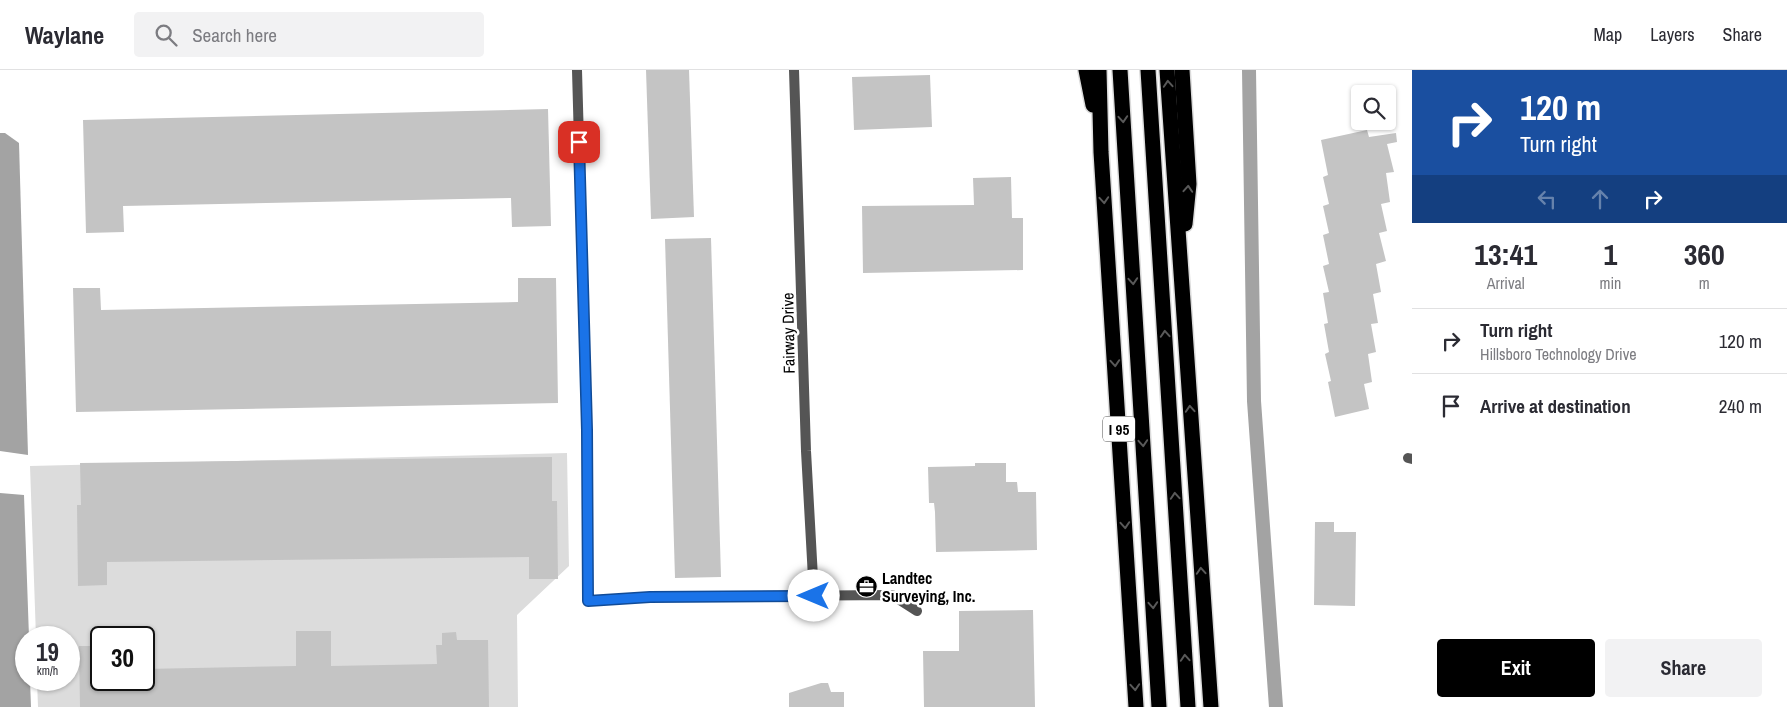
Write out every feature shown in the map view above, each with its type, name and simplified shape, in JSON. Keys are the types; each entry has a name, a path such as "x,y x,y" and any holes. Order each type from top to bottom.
{"highway":[{"path":"1086,70 1101,152"},
{"name":"I 95","path":"1099,70 1101,152 1136,707"},
{"path":"1120,70 1159,707"},
{"path":"1148,70 1188,707"},
{"path":"1167,70 1211,707"},
{"path":"1180,272 1189,184 1182,70"}],"street":[{"path":"577,70 587,430 588,601 650,597 892,595 917,611"},
{"name":"Fairway Drive","path":"794,70 806,451 814,596"}],"shaded area":[{"path":"0,133 5,133 19,143 28,455 0,451"},
{"path":"567,453 569,566 517,615 518,707 38,707 37,691 80,691 80,626 36,626 30,466"},
{"path":"0,493 24,495 29,626 15,626 15,691 30,691 31,707 0,707"}],"building":[{"path":"646,70 689,70 694,217 651,219"},
{"path":"930,75 932,127 854,130 852,77"},
{"path":"548,109 551,226 512,227 511,198 123,206 124,232 86,233 83,120"},
{"path":"1367,130 1369,137 1396,133 1397,142 1387,144 1394,172 1386,173 1390,202 1381,204 1387,231 1379,233 1386,261 1376,264 1381,292 1373,294 1378,323 1371,324 1376,352 1368,354 1372,382 1364,384 1369,409 1335,417 1328,382 1331,381 1325,354 1329,352 1324,324 1328,323 1323,293 1329,292 1323,266 1329,264 1323,235 1329,233 1323,206 1329,204 1323,177 1328,175 1321,140"},
{"path":"1011,177 1012,218 1023,218 1023,270 863,273 862,206 974,205 973,178"},
{"path":"711,238 721,577 675,578 665,239"},
{"path":"518,278 556,278 558,403 76,412 73,288 100,288 101,310 518,302"},
{"path":"552,457 552,501 557,501 558,579 529,579 529,557 107,562 107,585 78,586 77,505 81,505 80,463"},
{"path":"975,463 1006,463 1006,482 1017,482 1018,492 1036,492 1037,550 936,552 935,512 934,503 929,503 928,467 975,466"},
{"path":"1315,522 1334,522 1334,532 1356,532 1355,606 1314,605"},
{"path":"1033,610 1035,707 924,707 923,651 959,651 959,611"},
{"path":"296,631 331,631 331,666 437,664 436,645 442,645 442,633 456,632 457,640 488,640 489,707 80,707 80,646 90,646 90,691 155,691 155,669 296,666"},
{"path":"821,683 828,683 831,692 844,692 844,707 789,707 789,693"}],"waterway":[{"path":"1249,70 1254,401 1276,707"}],"place":[{"name":"Landtec Surveying, Inc.","path":"866,587"}],"route":[{"path":"579,142 587,430 588,601 650,597 814,596"}]}
